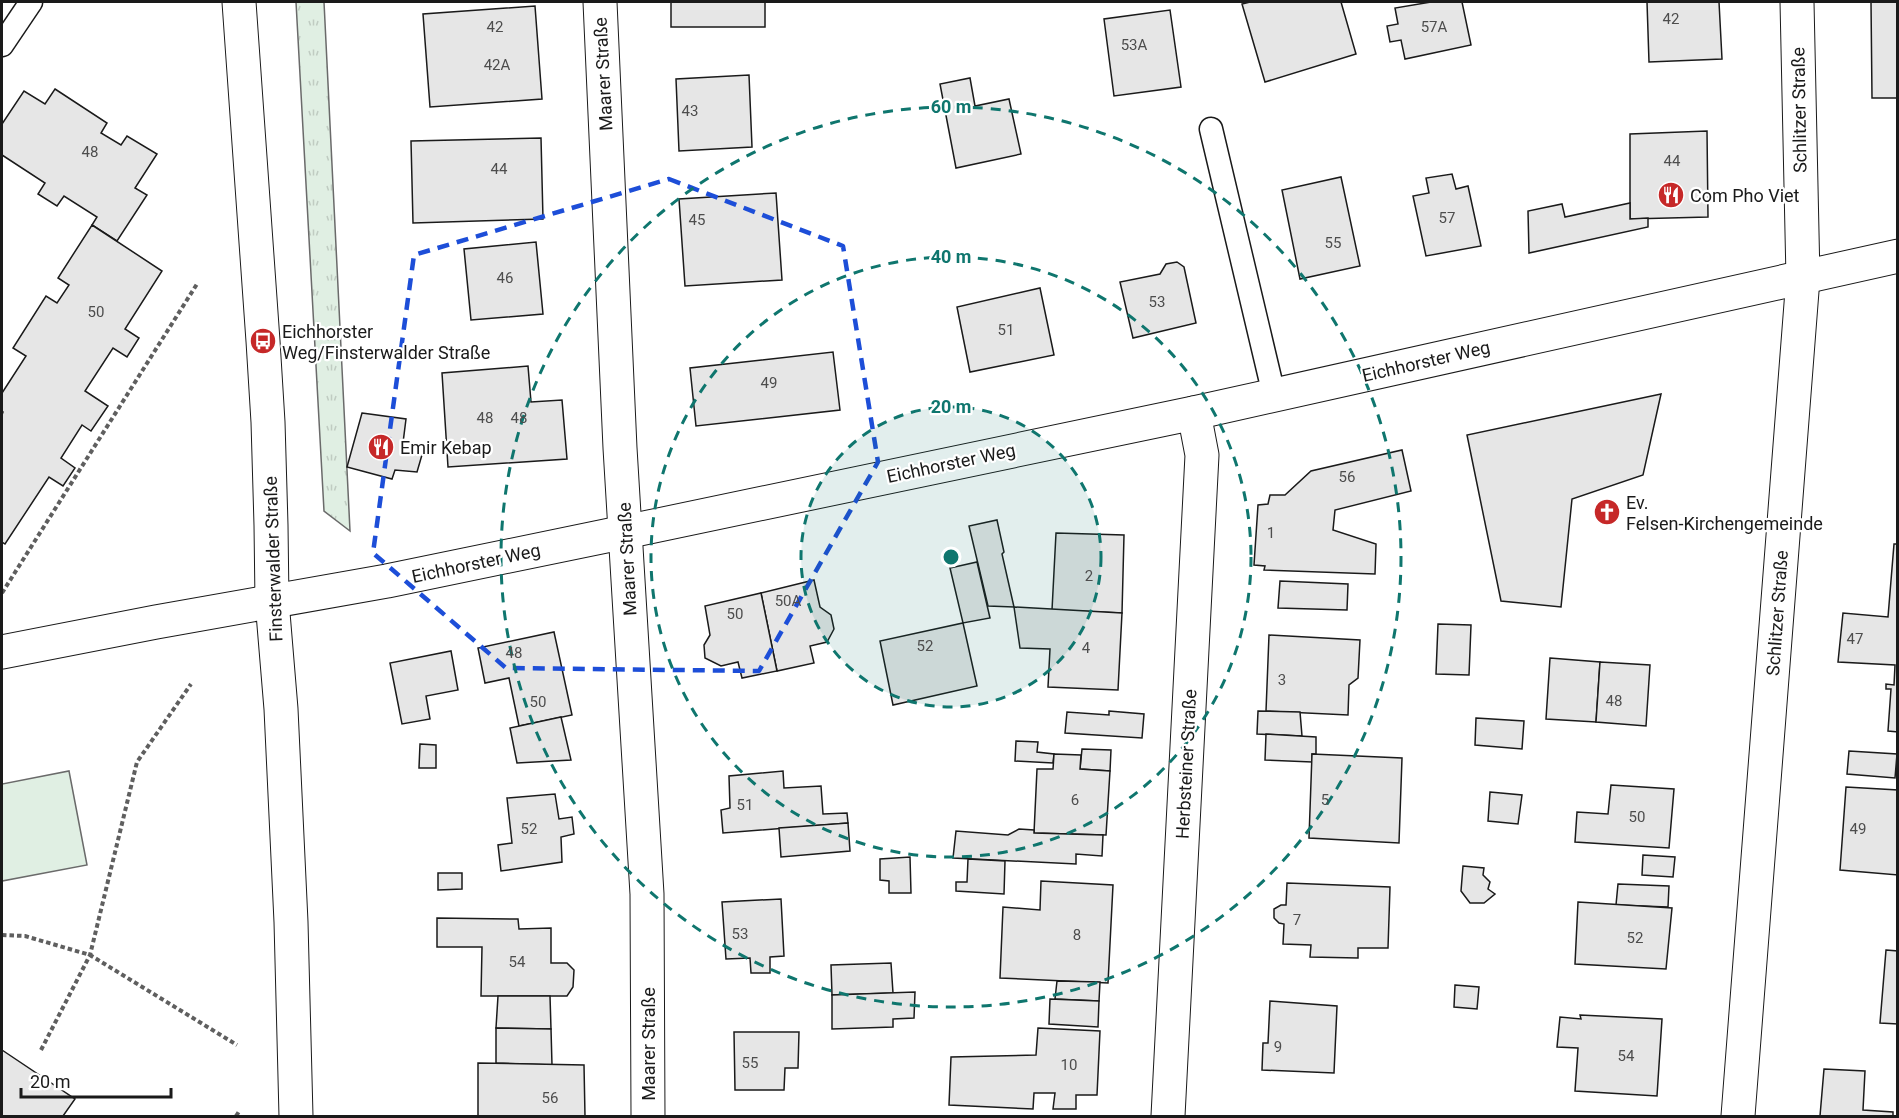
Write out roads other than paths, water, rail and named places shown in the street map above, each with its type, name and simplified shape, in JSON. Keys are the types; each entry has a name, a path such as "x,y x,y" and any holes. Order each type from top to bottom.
{"street":[{"name":"Finsterwalder Straße","path":"238,2 263,340 271,500 272,601 282,721 291,932 296,1116"},
{"name":"Maarer Straße","path":"600,2 620,448 647,894 648,1116"},
{"name":"Schlitzer Straße","path":"1738,1116 1803,278 1797,2"},
{"name":"Eichhorster Weg","path":"2,652 156,621 387,581 625,532 1274,395 1898,256"},
{"name":"Herbsteiner Straße","path":"1168,1116 1202,455 1194,412"}],"lane":[{"path":"2,45 31,2"},
{"path":"1211,129 1274,395"}],"place":[{"name":"Com Pho Viet","path":"1671,195"},
{"name":"Eichhorster Weg/Finsterwalder Straße","path":"263,341"},
{"name":"Emir Kebap","path":"381,447"},
{"name":"Ev. Felsen-Kirchengemeinde","path":"1607,512"}]}
